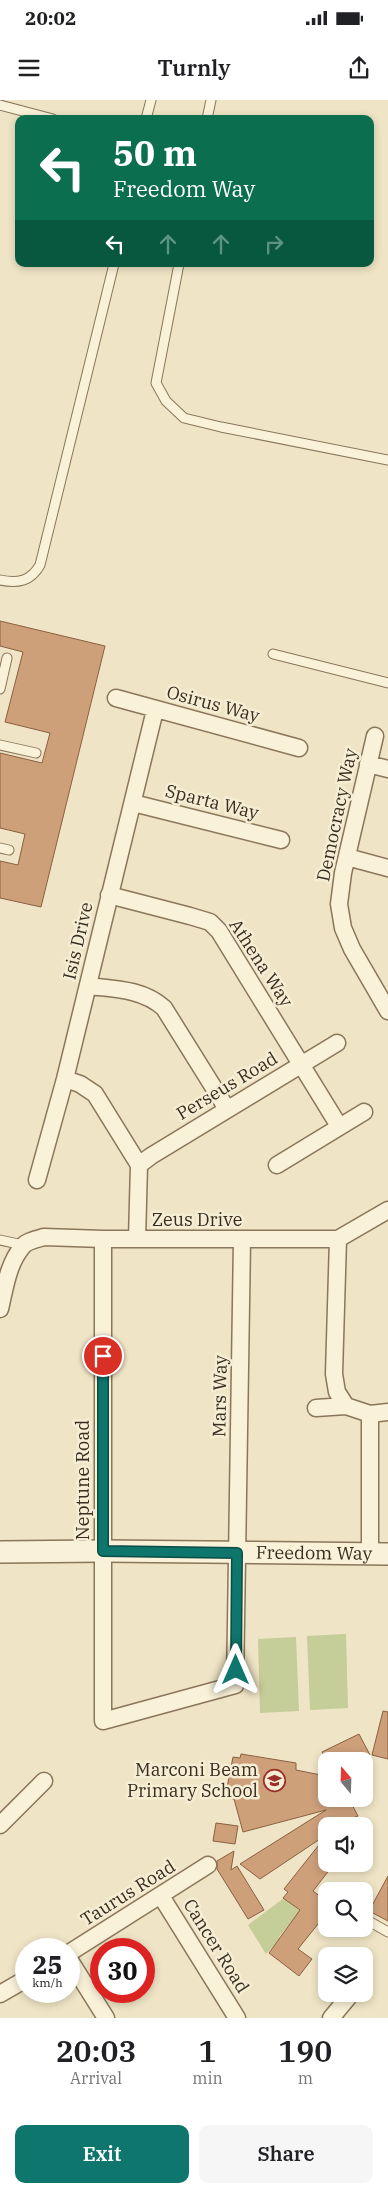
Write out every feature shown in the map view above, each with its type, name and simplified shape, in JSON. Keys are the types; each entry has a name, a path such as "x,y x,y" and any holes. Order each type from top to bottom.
{"street":[{"name":"Osirus Way","path":"116,698 299,748"},
{"name":"Isis Drive","path":"37,1180 65,1079 156,710"},
{"name":"Democracy Way","path":"376,736 347,857 339,904 343,928 363,970 387,1006"},
{"path":"368,764 388,769"},
{"name":"Sparta Way","path":"133,803 281,840"},
{"path":"347,857 388,868"},
{"name":"Athena Way","path":"109,895 210,922 219,931 339,1126"},
{"path":"88,986 140,994 154,1000 164,1008 228,1109"},
{"name":"Perseus Road","path":"139,1166 144,1160 337,1043"},
{"path":"65,1079 80,1084 95,1094 139,1166 137,1240"},
{"path":"278,1165 364,1112"},
{"name":"Zeus Drive","path":"23,1245 44,1237 137,1240 338,1239 388,1210"},
{"name":"Neptune Road","path":"103,1239 104,1722"},
{"path":"338,1239 334,1374 337,1392 346,1406"},
{"name":"Mars Way","path":"104,1722 236,1685 242,1240"},
{"path":"0,1309 12,1264 23,1245"},
{"path":"316,1408 346,1406 370,1414 388,1412"},
{"path":"370,1414 379,1554"},
{"name":"Freedom Way","path":"0,1552 103,1551 379,1554"},
{"path":"0,1825 44,1781"},
{"name":"Taurus Road","path":"80,1946 208,1865"},
{"name":"Cancer Road","path":"161,1896 237,2018"},
{"path":"80,1977 106,2018"},
{"path":"0,1994 15,1985"},
{"path":"330,2018 344,2002"}],"lane":[{"path":"147,115 151,100"},
{"path":"208,115 211,100"},
{"path":"0,105 38,115"},
{"path":"0,580 10,582 23,581 35,574 40,565 113,267"},
{"path":"178,267 156,383 166,401 184,418 388,460"},
{"path":"273,654 388,683"},
{"path":"0,689 8,658"},
{"path":"0,745 36,753"},
{"path":"0,1240 23,1245"},
{"path":"373,1924 388,1932"}],"green space":[{"path":"346,1634 348,1708 310,1710 307,1636"},
{"path":"296,1637 299,1711 260,1713 258,1639"},
{"path":"284,1898 300,1911 279,1937 280,1939 266,1954 248,1925"}],"building":[{"path":"0,621 105,646 41,907 0,898 0,861 18,865 25,834 0,828 0,753 42,763 50,733 5,722 23,652 0,646"},
{"path":"383,1711 388,1712 388,1759 373,1755"},
{"path":"359,1734 368,1752 322,1752"},
{"path":"241,1754 296,1763 296,1770 318,1774 318,1808 354,1808 358,1816 318,1817 318,1840 260,1879 240,1864 326,1810 243,1832 234,1799 225,1798 233,1757 240,1758"},
{"path":"216,1823 238,1826 235,1844 213,1841"},
{"path":"318,1846 318,1872 328,1872 318,1882 313,1891 318,1895 318,1924 298,1949 312,1959 299,1976 269,1953 300,1910 283,1898 288,1892 284,1889"},
{"path":"234,1851 231,1870 237,1866 264,1910 248,1919 217,1869 217,1861"},
{"path":"388,1876 388,1921 373,1913 373,1904"}],"place":[{"name":"Marconi Beam Primary School","path":"274,1780"}],"route":[{"path":"103,1356 103,1551 237,1553 236,1670"}]}
